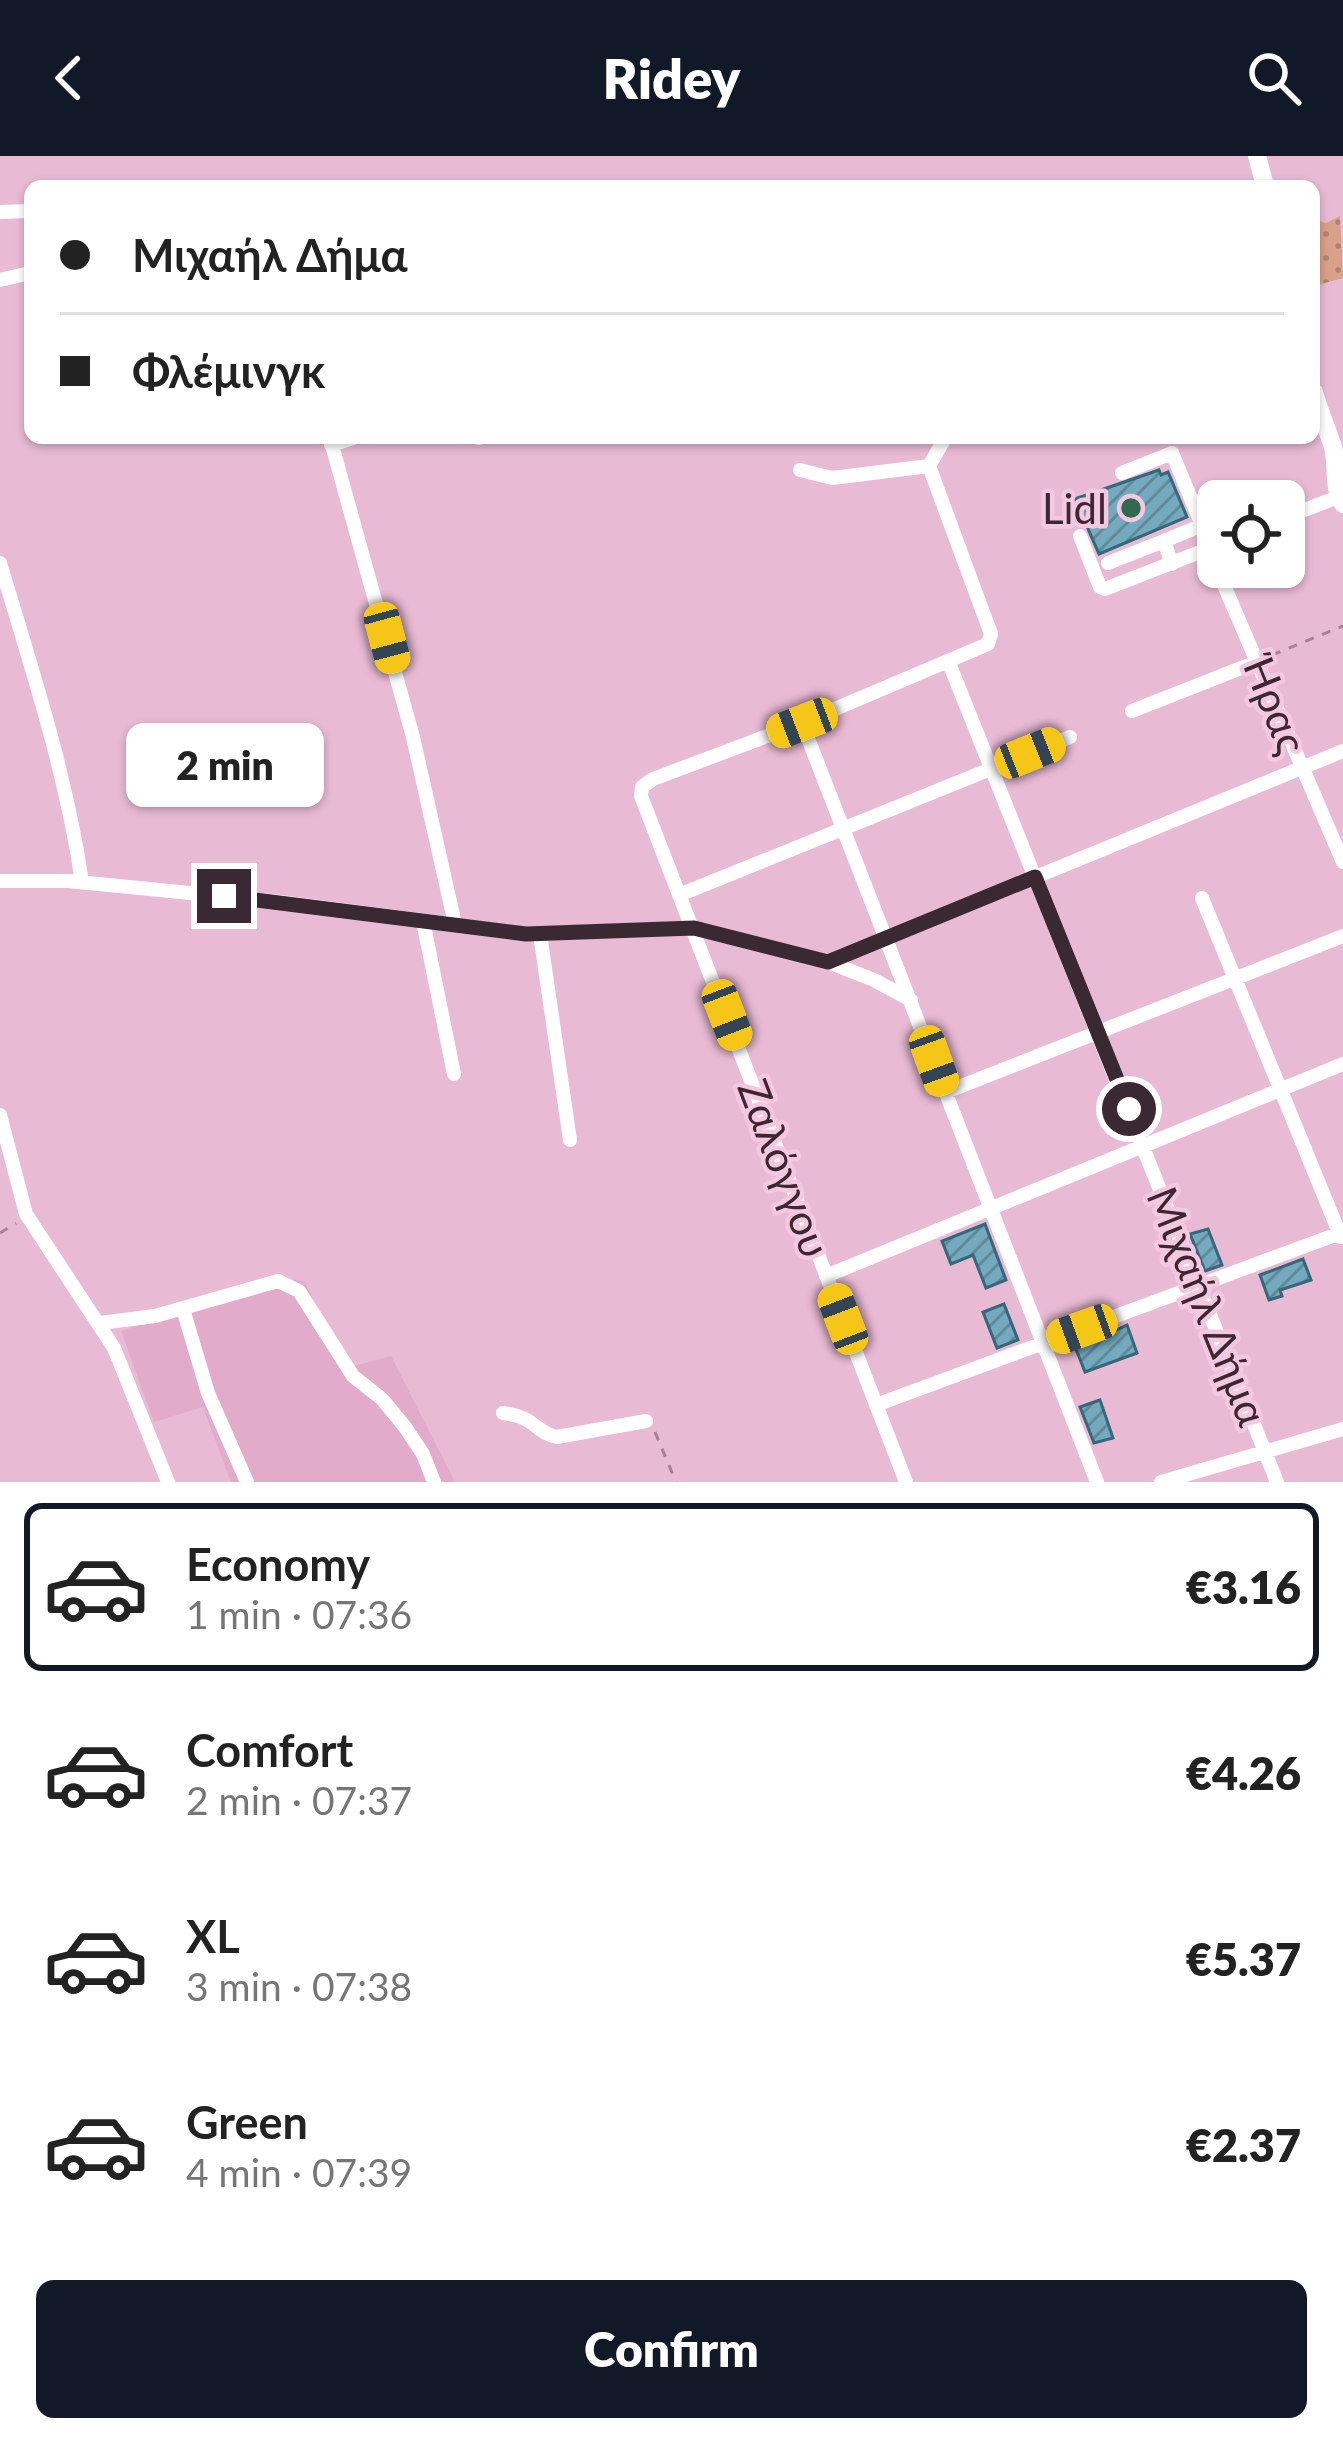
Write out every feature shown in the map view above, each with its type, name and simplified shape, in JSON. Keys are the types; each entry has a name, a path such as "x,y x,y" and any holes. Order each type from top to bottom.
{"main road":[{"path":"1320,407 1343,443"},
{"path":"1320,412 1334,451 1340,499"},
{"path":"1340,499 1343,461"}],"street":[{"path":"332,444 412,736 455,924"},
{"path":"928,466 941,444"},
{"path":"1108,563 1202,525 1172,453 1122,473"},
{"path":"800,470 832,478 928,466"},
{"path":"928,466 991,634 988,644 802,723 1097,1482"},
{"path":"1305,511 1340,499"},
{"path":"1080,536 1100,587 1105,589 1197,553"},
{"path":"1164,541 1172,564"},
{"path":"0,563 61,766 82,883"},
{"name":"Ήρας","path":"1230,588 1343,862"},
{"path":"1132,711 1259,661"},
{"name":"Μιχαήλ Δήμα","path":"950,663 1277,1482"},
{"name":"Ζαλόγγου","path":"802,723 642,787 641,796 906,1482"},
{"path":"680,895 1070,737"},
{"path":"828,962 1343,751"},
{"path":"0,881 82,883 540,934 694,928 828,962 911,1000"},
{"path":"876,1405 1342,1235 1202,898"},
{"path":"423,921 454,1074"},
{"path":"540,934 570,1140"},
{"path":"946,1092 1343,937"},
{"path":"826,1276 1343,1064"},
{"path":"0,1115 26,1214 115,1348 168,1482"},
{"path":"100,1323 183,1309 278,1282 299,1291 353,1376 405,1426 434,1482"},
{"path":"183,1309 208,1393 248,1482"},
{"path":"503,1413 531,1419 557,1437 646,1421"},
{"path":"1161,1482 1343,1429"}],"path":[{"path":"1259,661 1343,626"},
{"path":"0,1233 26,1214"},
{"path":"646,1421 664,1447 676,1482"}],"shaded area":[{"path":"1340,216 1343,278 1320,284 1320,222"},
{"path":"284,1279 305,1281 344,1369 391,1356 455,1482 231,1482 203,1407 154,1422 121,1331"}],"building":[{"name":"Lidl","path":"1159,470 1161,475 1168,472 1187,517 1099,554 1075,499"},
{"path":"985,1224 1006,1280 986,1288 973,1255 951,1264 942,1241"},
{"path":"1208,1229 1222,1265 1205,1271 1190,1234"},
{"path":"1303,1259 1311,1280 1280,1290 1282,1296 1269,1300 1260,1275"},
{"path":"1004,1304 1018,1340 997,1348 983,1312"},
{"path":"1127,1325 1137,1353 1085,1372 1074,1344"},
{"path":"1100,1400 1113,1438 1094,1443 1080,1407"}],"place":[{"name":"Lidl","path":"1131,508"}],"route":[{"path":"224,896 526,934 694,928 828,962 1035,877 1129,1109"}]}
